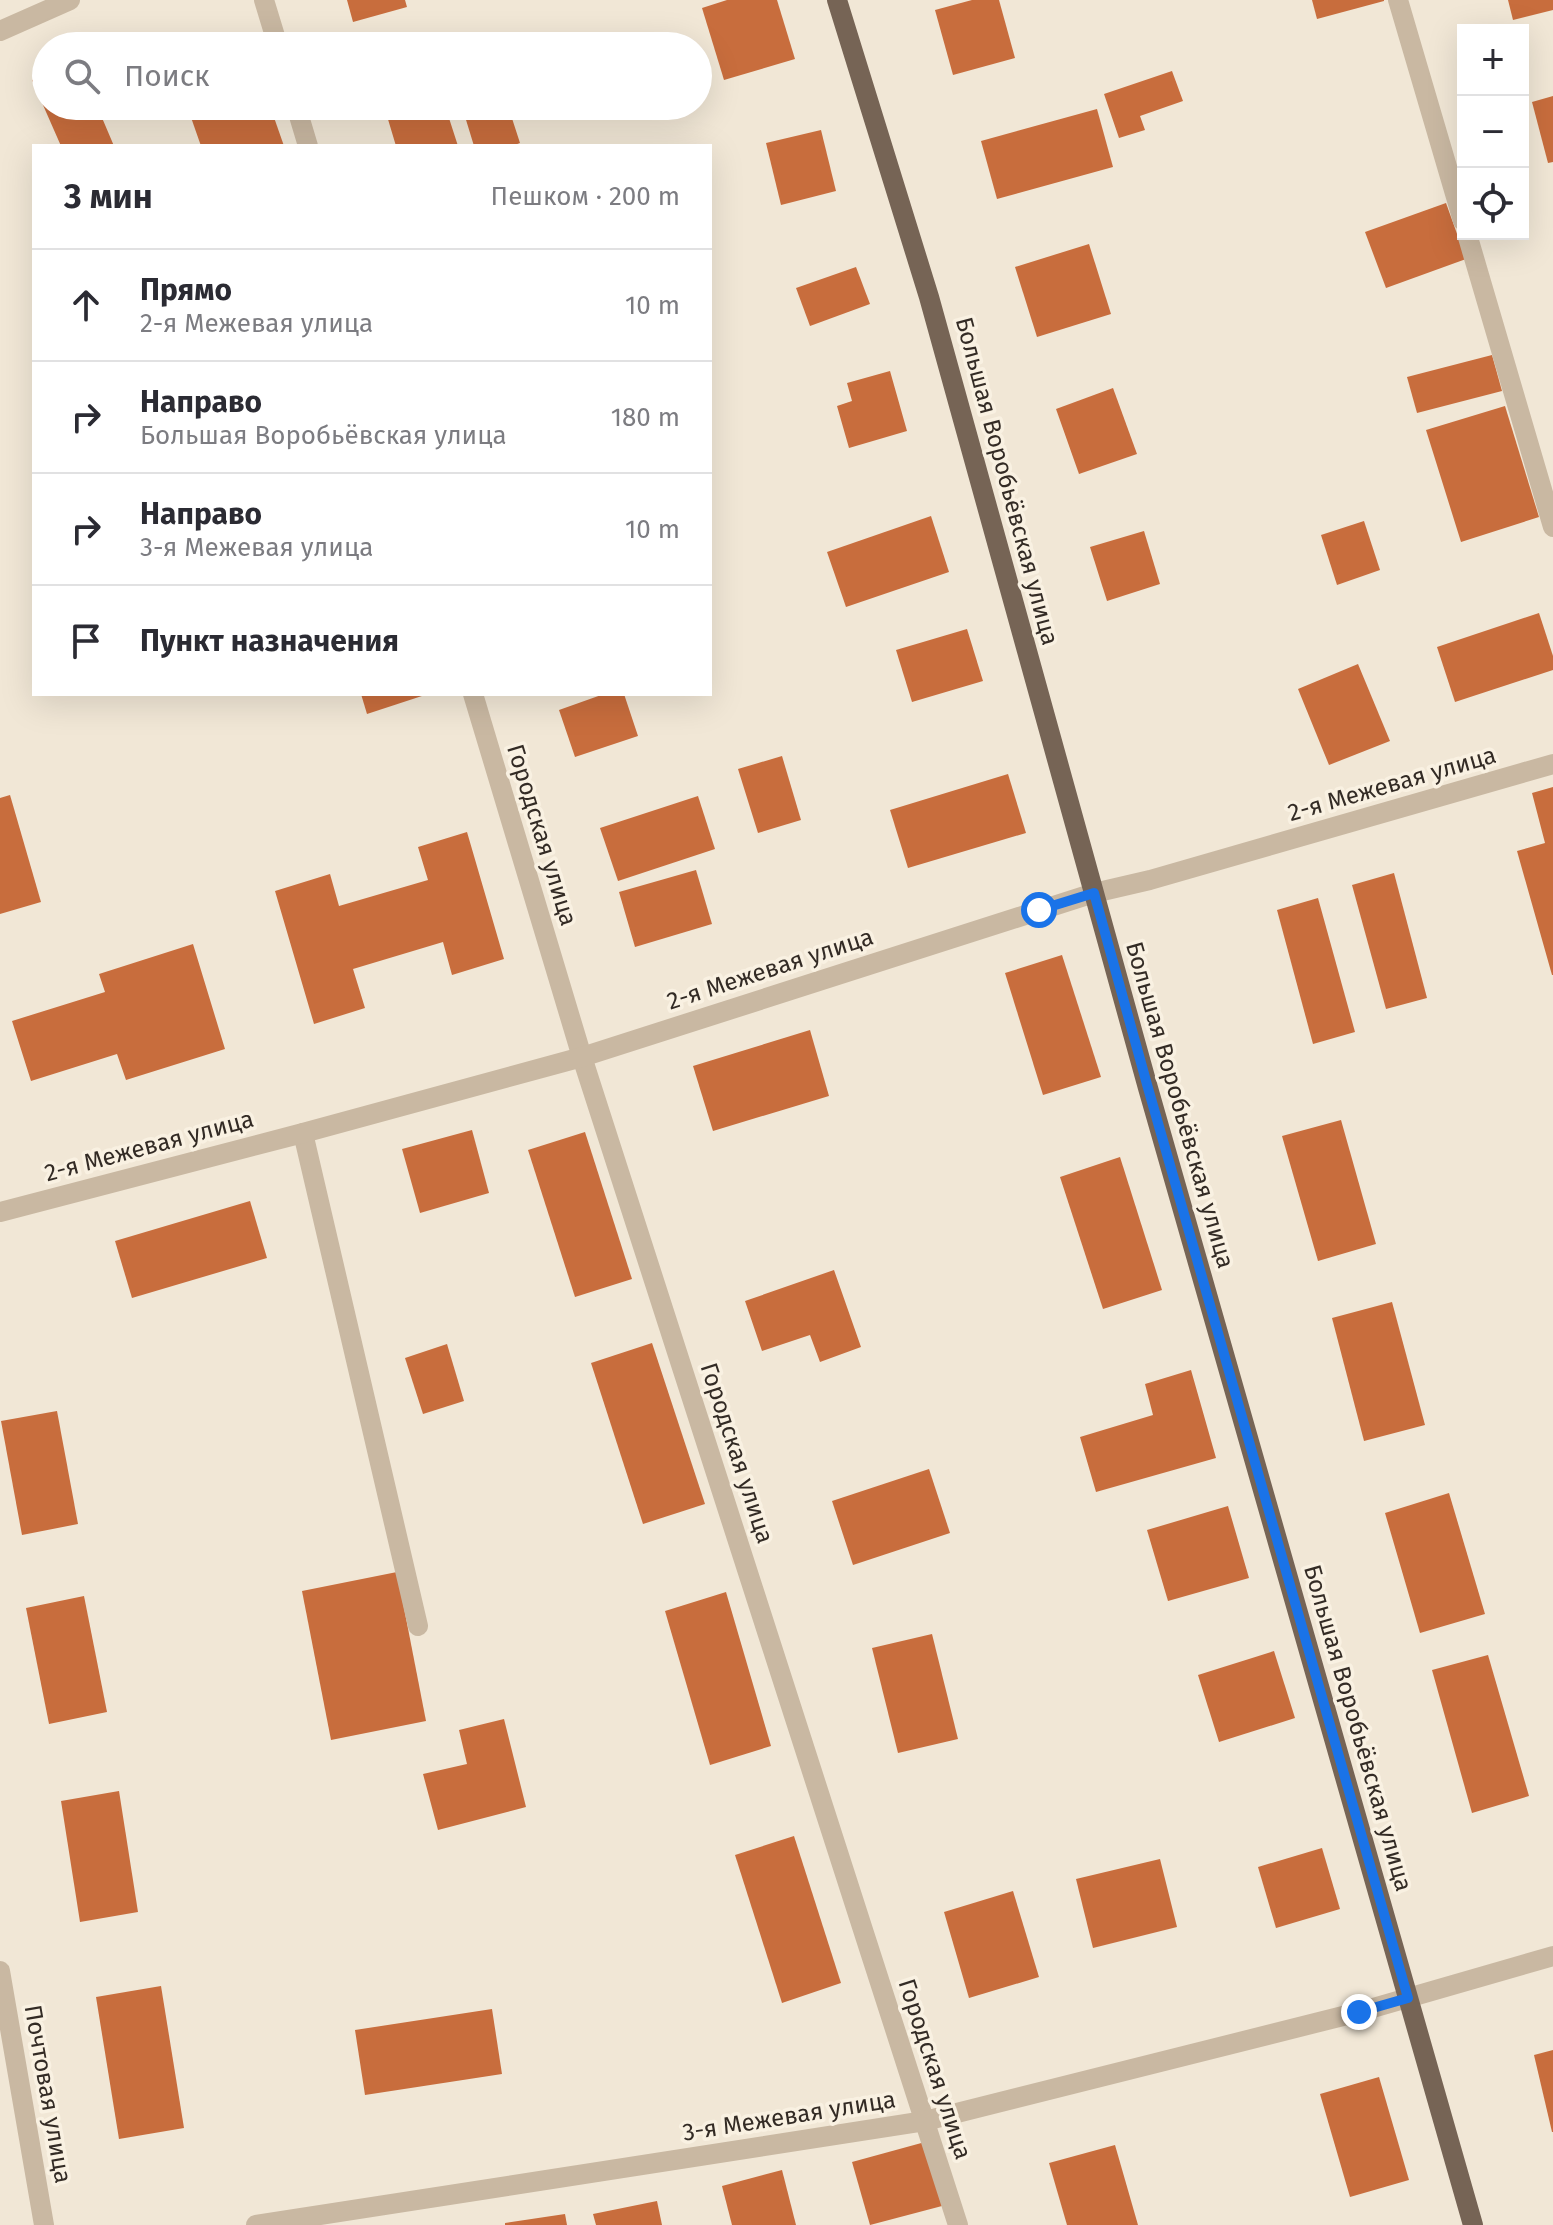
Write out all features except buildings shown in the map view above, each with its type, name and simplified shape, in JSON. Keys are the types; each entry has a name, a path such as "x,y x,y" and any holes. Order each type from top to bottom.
{"main road":[{"name":"Большая Воробьёвская улица","path":"837,0 929,297 1148,1088 1473,2225"}],"street":[{"path":"0,31 70,0"},
{"path":"264,0 274,32"},
{"path":"1398,0 1457,201"},
{"path":"300,120 307,144"},
{"path":"1469,240 1553,527"},
{"name":"Городская улица","path":"474,696 582,1057 958,2225"},
{"name":"2-я Межевая улица","path":"0,1212 582,1057 1094,893 1150,880 1553,764"},
{"path":"303,1133 418,1626"},
{"name":"3-я Межевая улица","path":"256,2225 925,2121 1408,1998 1553,1956"},
{"name":"Почтовая улица","path":"0,1971 44,2225"}],"route":[{"path":"1039,910 1094,893 1408,1998 1359,2012"}]}
